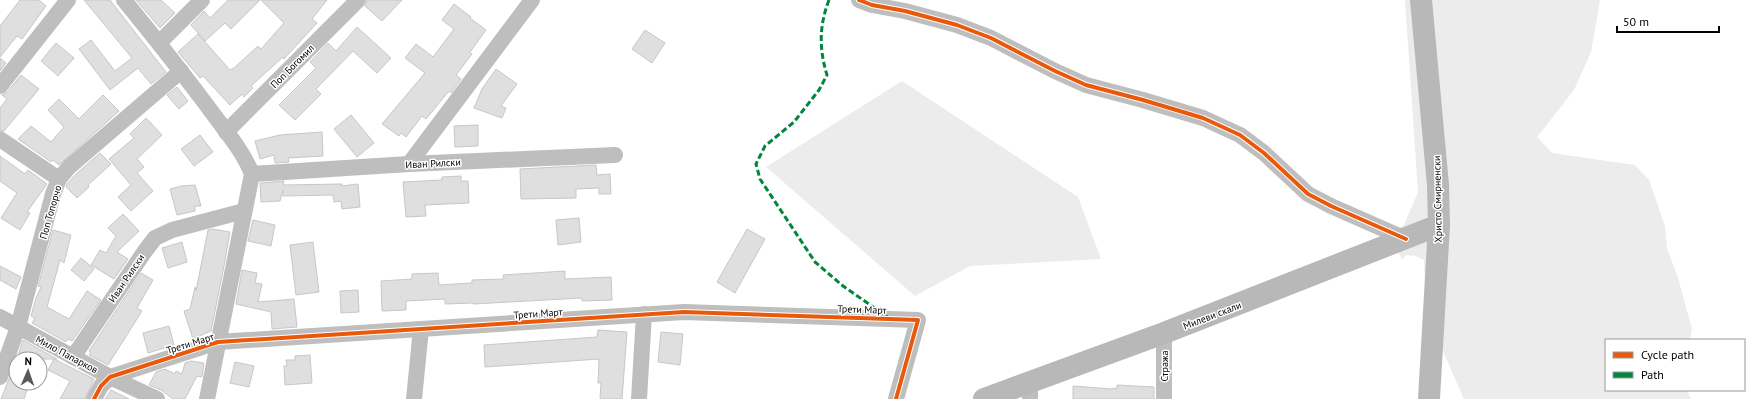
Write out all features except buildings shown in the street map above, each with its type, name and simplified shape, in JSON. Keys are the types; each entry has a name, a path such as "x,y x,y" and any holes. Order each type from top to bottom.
{"street":[{"path":"0,86 68,0"},
{"path":"124,0 181,71 226,132 248,163 252,174 207,399"},
{"path":"159,43 202,0"},
{"name":"Поп Богомил","path":"226,132 358,0"},
{"path":"409,164 532,0"},
{"path":"859,0 872,5 905,10 957,25 991,38 1086,85 1203,118 1240,135 1264,153 1308,194 1331,206 1406,239"},
{"name":"Христо Смирненски","path":"1421,0 1436,147 1439,225 1429,399"},
{"name":"Поп Топорчо","path":"0,378 18,327 53,194 59,179 69,167 181,71"},
{"path":"0,140 59,179"},
{"name":"Иван Рилски","path":"252,174 409,164 615,155"},
{"name":"Иван Рилски","path":"72,357 155,238 172,230 244,211"},
{"name":"Милеви скали","path":"984,399 1030,390 1164,333 1439,225"},
{"name":"Трети Март","path":"110,377 218,342 684,312 918,320 896,399"},
{"path":"639,399 644,314"},
{"name":"Мило Папарков","path":"0,317 110,377 157,399"},
{"path":"414,399 421,329"},
{"name":"Стража","path":"1164,333 1164,399"},
{"path":"94,399 101,386 110,377"}],"shaded area":[{"path":"1405,0 1600,0 1591,52 1574,90 1537,137 1552,153 1635,165 1649,180 1665,226 1667,248 1678,278 1692,329 1690,339 1605,339 1605,391 1687,391 1691,399 1464,399 1435,333 1426,304 1424,260 1416,256 1406,255 1402,260 1391,234 1404,225 1418,192"},
{"path":"902,81 1078,197 1101,259 970,266 915,296 766,167"}],"marked path":[{"path":"829,0 823,19 821,38 821,47 827,75 819,90 794,122 765,146 756,164 760,179 815,262 843,286 889,318"}],"cycle path":[{"path":"859,0 872,5 905,11 957,25 991,38 1086,85 1203,118 1240,135 1264,153 1308,194 1331,206 1406,239"},
{"path":"94,399 101,386 110,377 218,342 684,312 918,320 896,399"}]}
